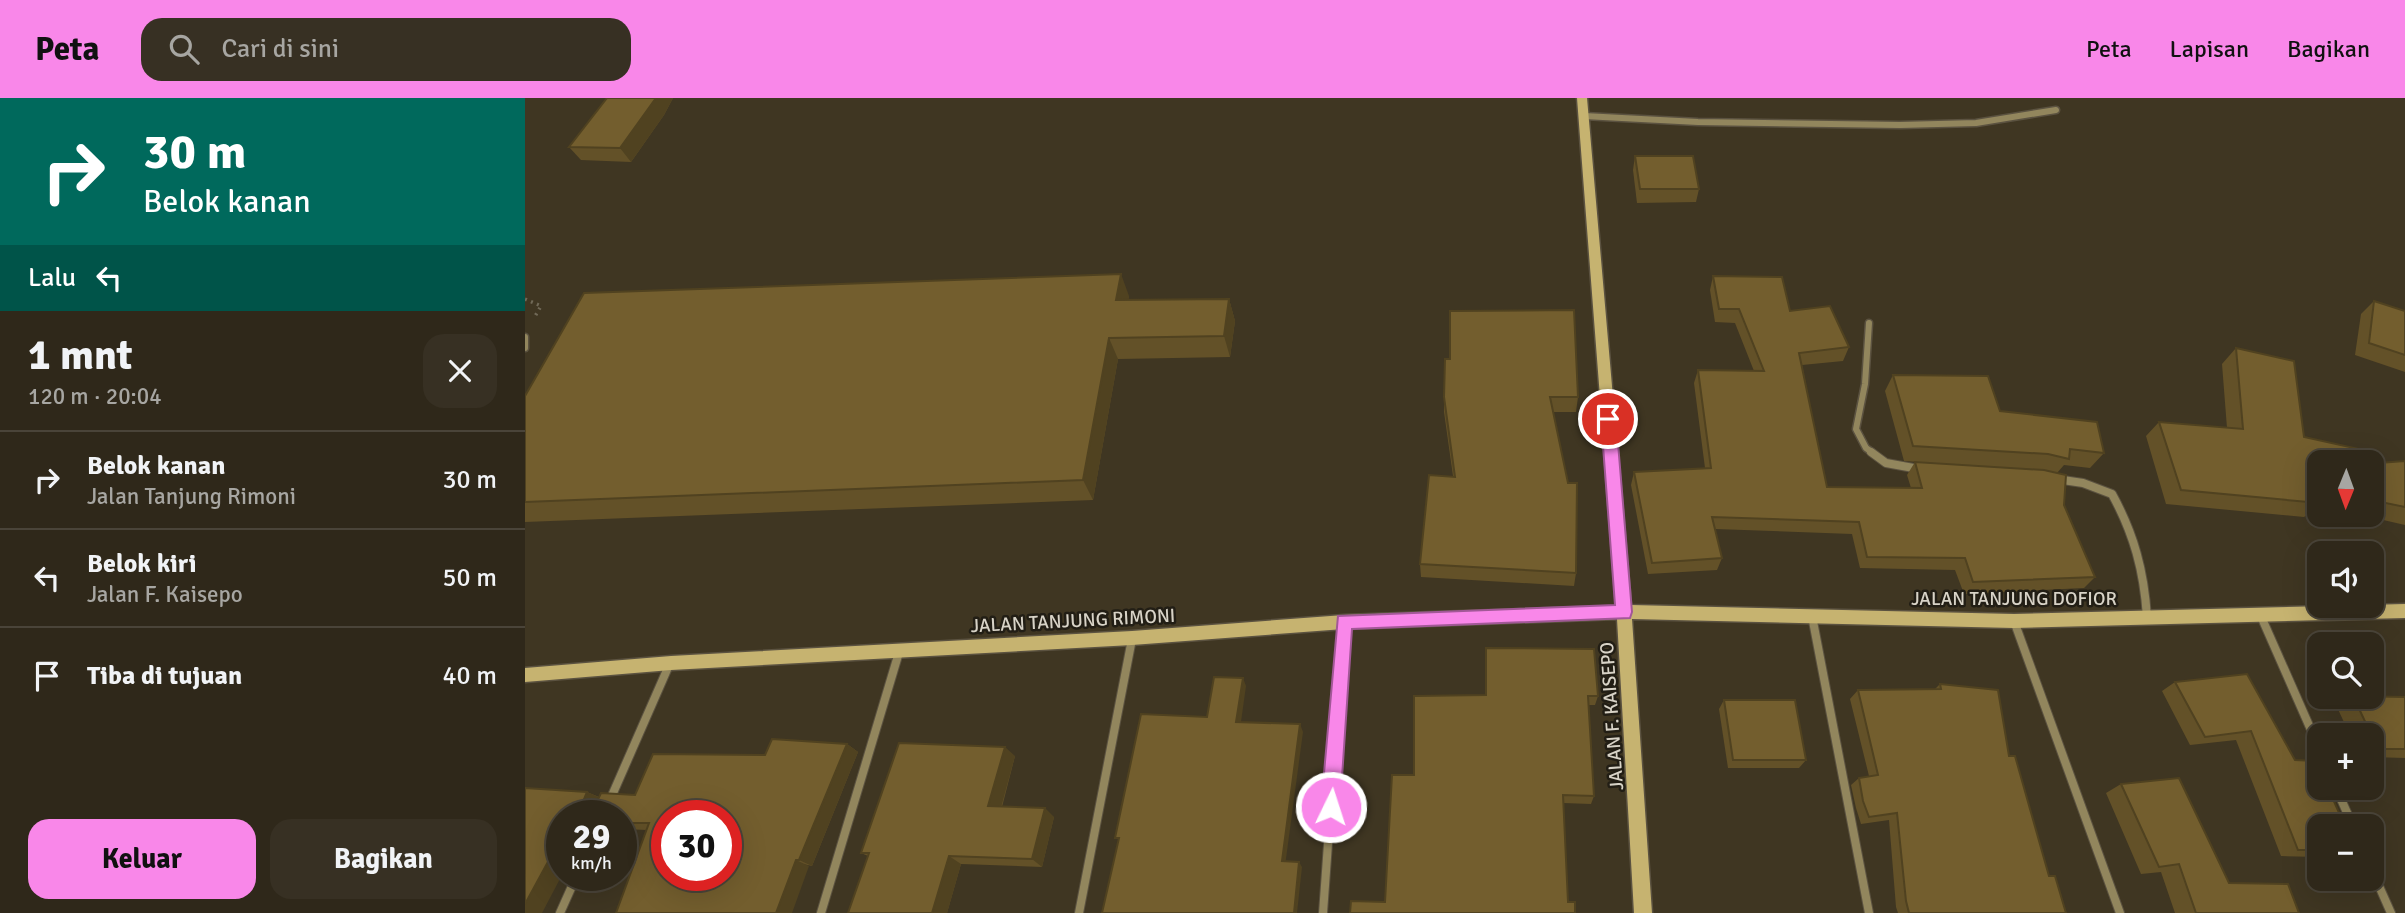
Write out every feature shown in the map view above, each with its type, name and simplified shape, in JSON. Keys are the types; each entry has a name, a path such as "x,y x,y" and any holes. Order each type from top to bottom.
{"street":[{"name":"JALAN F. KAISEPO","path":"1582,98 1624,612 1643,913"},
{"path":"1584,116 1697,122 1900,125 1976,123 2056,110"},
{"path":"1869,323 1865,384 1856,429 1866,448 1886,463 1904,468 1931,470"},
{"path":"525,337 525,348"},
{"path":"2050,478 2083,483 2112,494 2133,534 2144,569 2147,617"},
{"name":"JALAN TANJUNG DOFIOR","path":"1624,612 2014,621 2405,611"},
{"name":"JALAN TANJUNG RIMONI","path":"525,675 900,648 1132,638 1344,622 1624,612"},
{"path":"2260,614 2308,723"},
{"path":"1811,616 1869,913"},
{"path":"2014,621 2120,913"},
{"path":"1323,913 1344,622"},
{"path":"1079,913 1132,638"},
{"path":"821,913 900,648"},
{"path":"610,800 671,663"},
{"path":"560,913 570,891"},
{"path":"2381,891 2391,913"}],"path":[{"path":"525,299 541,306 533,320"}],"building":[{"path":"607,98 656,98 620,148 569,147"},
{"path":"1635,156 1693,156 1699,189 1640,189"},
{"path":"1121,274 1116,300 1229,299 1224,336 1109,338 1083,480 525,502 525,396 584,293"},
{"path":"1713,276 1782,277 1790,311 1830,306 1849,347 1799,353 1827,487 1922,488 1915,462 2044,470 2066,475 2064,505 2095,577 1973,582 1965,558 1867,557 1859,522 1712,517 1722,558 1652,563 1634,472 1711,468 1698,370 1764,371 1739,309 1719,309"},
{"path":"2374,301 2405,311 2405,355 2369,343"},
{"path":"1574,310 1578,397 1550,397 1568,483 1577,483 1576,573 1420,564 1429,475 1455,477 1444,397 1445,359 1450,359 1450,311"},
{"path":"2236,348 2294,361 2304,437 2363,450 2307,450 2307,502 2181,490 2159,422 2243,429"},
{"path":"1893,375 1988,376 2000,411 2097,422 2104,453 2070,449 2069,459 2048,454 1913,446"},
{"path":"2405,461 2405,507 2384,503 2384,463"},
{"path":"1486,648 1594,649 1598,696 1588,696 1594,796 1563,795 1568,902 1575,902 1575,913 1350,913 1351,901 1385,902 1392,775 1414,775 1414,696 1486,695"},
{"path":"2247,674 2295,760 2307,761 2307,800 2333,800 2340,814 2307,814 2307,850 2298,850 2251,731 2205,737 2175,682"},
{"path":"1214,677 1243,678 1236,722 1300,724 1282,861 1299,862 1294,913 1102,913 1119,838 1115,838 1141,714 1207,717"},
{"path":"1940,684 1998,690 2009,756 2015,756 2049,876 2055,876 2066,913 1909,913 1897,813 1869,817 1863,801 1859,778 1878,775 1858,690 1941,689"},
{"path":"2384,697 2405,697 2405,749 2384,749 2384,723 2366,723 2359,709 2384,709"},
{"path":"1724,700 1795,700 1806,760 1733,760"},
{"path":"772,739 847,744 776,913 616,913 624,891 637,891 637,856 649,823 637,823 637,800 598,800 601,793 635,795 653,754 765,755"},
{"path":"899,743 1005,747 988,806 1045,808 1032,859 949,856 932,913 848,913 869,853 861,853"},
{"path":"2179,778 2229,883 2288,884 2299,913 2196,913 2179,864 2159,867 2121,784"},
{"path":"525,788 587,792 584,800 546,800 546,865 525,904"}],"route":[{"path":"1331,807 1344,622 1624,612 1608,419"}]}
